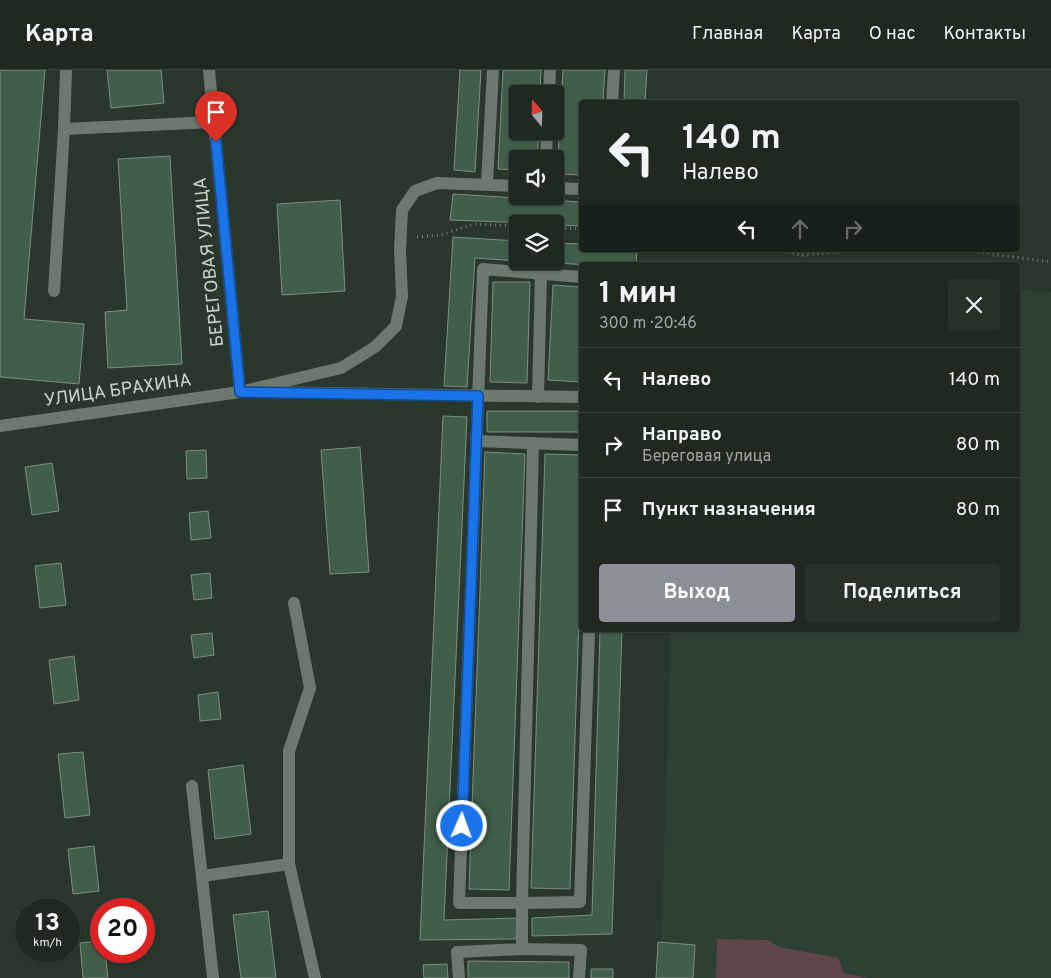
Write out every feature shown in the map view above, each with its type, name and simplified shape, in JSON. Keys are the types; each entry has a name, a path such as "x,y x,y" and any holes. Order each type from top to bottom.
{"street":[{"name":"БЕРЕГОВАЯ УЛИЦА","path":"209,70 240,392"},
{"path":"487,184 493,70"},
{"path":"549,85 550,70"},
{"path":"612,100 614,70"},
{"path":"54,291 66,72"},
{"path":"64,129 214,122"},
{"path":"240,392 342,368 374,347 396,326 402,296 402,210 415,191 437,183 509,185"},
{"path":"564,188 579,189"},
{"path":"579,277 483,269 459,902 580,902 589,632"},
{"path":"538,397 542,274"},
{"path":"240,392 579,397"},
{"name":"УЛИЦА БРАХИНА","path":"0,426 240,392"},
{"path":"476,441 579,445"},
{"path":"522,948 533,443"},
{"path":"294,603 310,688 289,751 290,864 315,978"},
{"path":"192,786 213,978"},
{"path":"202,876 290,864"},
{"path":"459,978 456,952 522,948 581,950 579,978"}],"path":[{"path":"401,238 441,235 474,224 509,226"},
{"path":"564,228 579,229"},
{"path":"787,252 801,255 835,252"},
{"path":"977,252 1051,262"}],"shaded area":[{"path":"1020,290 1051,292 1051,978 660,978 671,632 1020,632"},
{"path":"717,939 767,940 779,947 838,958 844,973 867,978 716,978"}],"building":[{"path":"0,70 45,70 24,319 84,324 79,384 0,377"},
{"path":"107,70 161,70 164,103 111,108"},
{"path":"460,70 481,70 475,172 454,170"},
{"path":"503,70 541,70 540,85 509,85 509,140 538,140 538,150 509,150 509,170 498,169"},
{"path":"563,70 605,70 603,100 579,100 579,175 564,174 564,150 558,150 559,140 564,140"},
{"path":"625,70 647,70 645,100 624,100"},
{"path":"170,156 182,364 108,368 105,312 127,310 118,159"},
{"path":"453,194 509,198 509,205 564,205 564,201 579,202 579,226 564,225 564,215 509,215 509,222 450,220"},
{"path":"340,200 345,291 282,295 277,204"},
{"path":"453,237 509,240 509,260 475,258 467,387 444,386"},
{"path":"564,243 579,244 579,252 637,252 636,262 579,262 579,264 564,263"},
{"path":"493,282 530,282 527,383 490,382"},
{"path":"553,285 579,287 579,382 548,380"},
{"path":"487,411 579,411 579,432 487,432"},
{"path":"443,416 467,417 444,920 517,918 516,939 420,940"},
{"path":"360,447 369,572 330,574 321,450"},
{"path":"206,450 207,478 187,479 186,451"},
{"path":"485,452 525,454 509,890 469,889"},
{"path":"545,454 579,455 579,618 570,889 531,888"},
{"path":"52,463 59,511 32,515 25,467"},
{"path":"208,511 211,538 191,540 189,513"},
{"path":"61,563 66,605 40,608 35,566"},
{"path":"210,573 212,598 194,600 191,575"},
{"path":"600,632 622,632 612,934 532,936 532,918 592,915"},
{"path":"212,633 214,655 194,658 191,635"},
{"path":"74,656 79,700 54,704 49,660"},
{"path":"218,692 221,719 200,721 198,695"},
{"path":"83,752 90,815 65,818 58,754"},
{"path":"243,765 251,834 215,839 208,770"},
{"path":"94,846 99,891 73,894 68,849"},
{"path":"268,911 276,978 241,978 233,915"},
{"path":"90,942 90,963 106,963 108,978 83,978 80,943"},
{"path":"658,942 695,945 693,978 656,978"},
{"path":"468,961 569,962 569,978 468,978"},
{"path":"447,964 448,978 424,978 423,965"},
{"path":"591,969 613,969 613,978 591,978"}],"route":[{"path":"216,142 240,392 478,396 462,826"}]}
